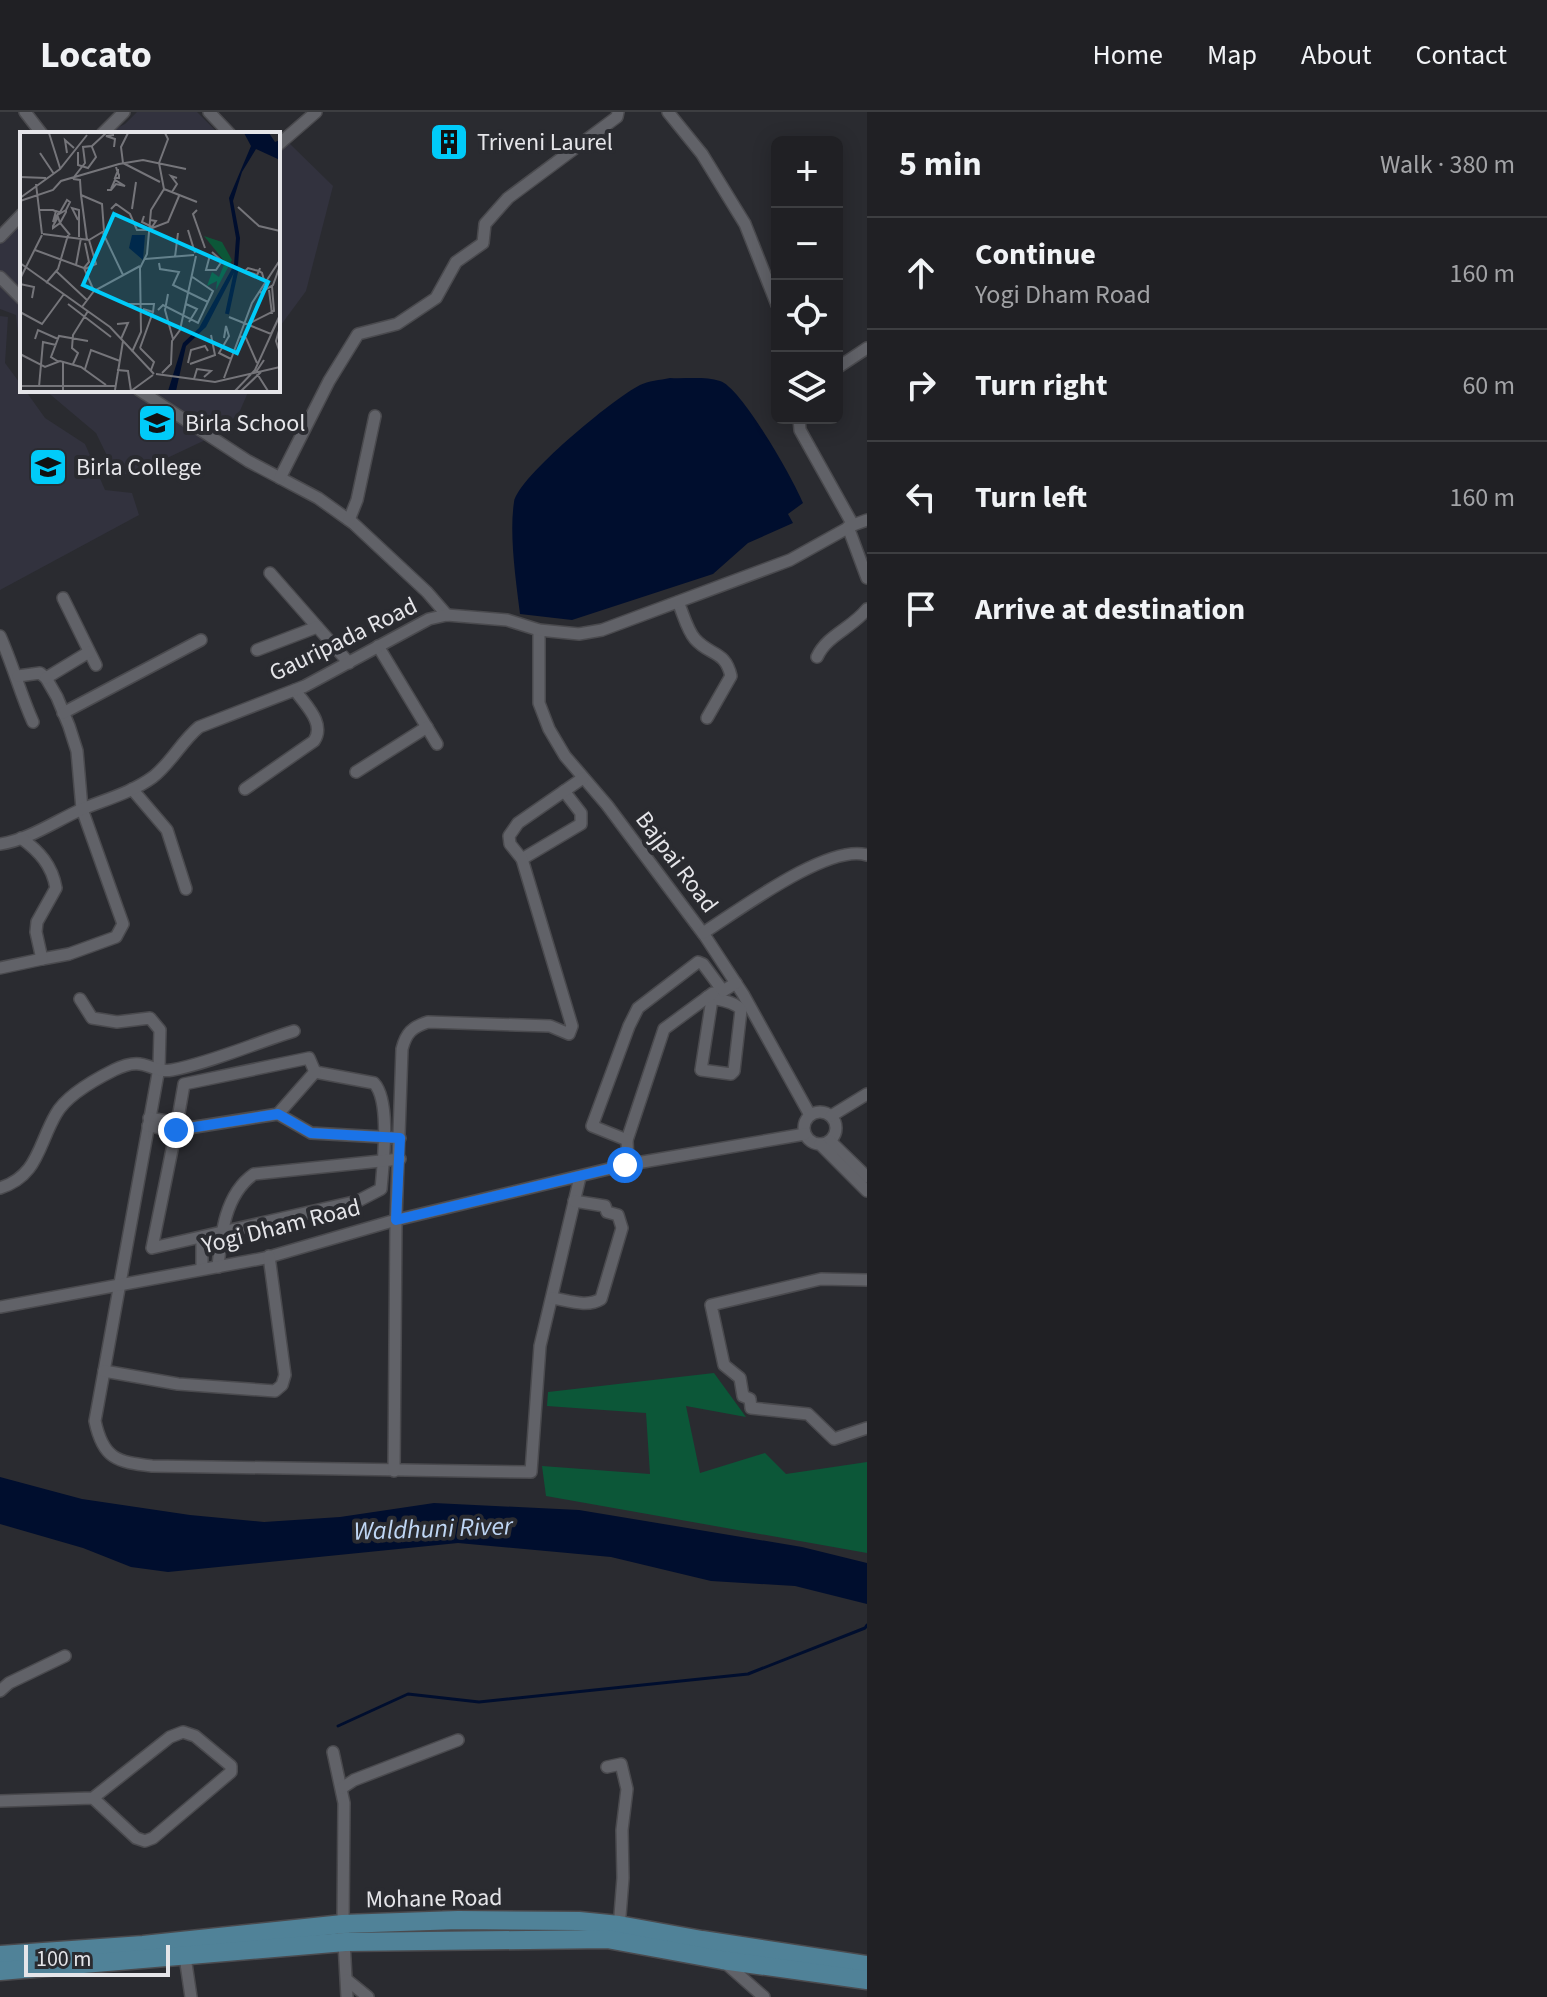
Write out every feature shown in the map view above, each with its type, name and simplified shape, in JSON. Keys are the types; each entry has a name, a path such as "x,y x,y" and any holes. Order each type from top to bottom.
{"main road":[{"name":"Mohane Road","path":"0,1971 184,1948 344,1933 618,1933 799,1963 867,1980"},
{"name":"Mohane Road","path":"618,1933 722,1960 867,1965"},
{"name":"Mohane Road","path":"0,1955 184,1948"}],"street":[{"path":"25,112 40,132"},
{"path":"104,132 124,112"},
{"path":"209,112 228,132"},
{"path":"280,143 316,112"},
{"path":"280,478 329,381 358,334 397,324 436,298 456,262 483,243 485,224 508,198 617,117 618,112"},
{"path":"668,112 702,154 745,224 771,290"},
{"path":"0,237 20,216"},
{"path":"0,277 20,297"},
{"path":"843,364 867,348"},
{"path":"142,392 248,461 318,498 349,520 427,592 447,615"},
{"path":"349,520 357,500 375,416"},
{"path":"800,424 851,526 867,578"},
{"name":"Gauripada Road","path":"0,844 21,838 132,789 163,767 199,727 295,690 429,619 447,615 507,620 539,630 579,634 602,630 790,560 867,520"},
{"path":"270,573 349,663"},
{"path":"63,598 96,665"},
{"path":"678,602 695,639 723,657 731,676 707,718"},
{"path":"817,657 828,640 856,623 867,609"},
{"path":"257,650 317,627"},
{"name":"Bajpai Road","path":"539,630 539,703 549,729 565,756 703,933 736,983 810,1115"},
{"path":"0,636 18,676 17,688 33,722"},
{"path":"63,713 201,640"},
{"path":"378,646 437,744"},
{"path":"46,678 89,652"},
{"path":"0,968 69,954 116,937 121,931 121,915 82,809 77,751 63,713 46,678 40,673 18,676"},
{"path":"245,789 314,741 318,735 317,722 295,690"},
{"path":"356,772 427,727"},
{"path":"394,1471 396,1220 405,1036 416,1026 428,1022 550,1026 569,1034 572,1026 522,859 510,844 509,836 518,823 583,778"},
{"path":"132,789 167,830 186,889"},
{"path":"522,859 581,824 581,813 564,791"},
{"path":"21,838 37,850 56,888 37,922 42,959"},
{"path":"703,933 822,860 847,853 867,855"},
{"path":"627,1140 594,1129 592,1121 638,1008 698,962 703,964 723,991 736,983"},
{"path":"628,1165 627,1140 664,1029 720,988"},
{"path":"710,998 737,1004 741,1010 734,1071 731,1074 701,1070 710,998"},
{"path":"80,999 92,1018 117,1022 150,1018 160,1030 159,1068 95,1421 105,1450 125,1463 152,1466 531,1472 540,1346 580,1177"},
{"path":"0,1188 20,1180 29,1171 57,1111 113,1071 132,1063 171,1070 294,1031"},
{"path":"309,1058 315,1072 374,1083 380,1090 384,1136 381,1189 372,1196 152,1248 184,1084 309,1058"},
{"path":"278,1114 315,1072"},
{"path":"831,1116 867,1094"},
{"path":"825,1142 836,1131 831,1116 821,1112 810,1115 804,1124 805,1134 811,1141 825,1142 867,1177"},
{"path":"149,1122 177,1127 278,1114 311,1133 400,1138"},
{"name":"Yogi Dham Road","path":"0,1307 269,1256 396,1220 628,1165 805,1134"},
{"path":"825,1142 867,1191"},
{"path":"218,1267 222,1232 240,1184 254,1174 400,1159"},
{"path":"552,1298 588,1304 601,1299 622,1228 618,1215 607,1212 605,1206 574,1201"},
{"path":"202,1237 202,1268"},
{"path":"104,1371 178,1384 275,1391 282,1385 285,1375 269,1256"},
{"path":"867,1280 821,1279 711,1305 724,1365 740,1378 743,1396 750,1399 751,1408 808,1414 834,1439 867,1428"},
{"path":"0,1691 9,1683 65,1656"},
{"path":"0,1801 93,1798 170,1737 183,1732 195,1736 231,1766 231,1772 153,1838 145,1841 136,1838 93,1798"},
{"path":"342,1788 354,1780 458,1740"},
{"path":"333,1752 342,1788 347,1997"},
{"path":"607,1767 621,1764 627,1789 622,1830 623,1878 618,1933"},
{"path":"184,1948 191,1997"},
{"path":"722,1960 764,1997"},
{"path":"347,1980 368,1997"}],"shaded area":[{"path":"137,112 197,112 217,132 109,132 125,124"},
{"path":"288,142 333,186 306,291 280,326 280,148"},
{"path":"20,218 20,352 16,315 0,309 0,238"},
{"name":"Birla College","path":"0,316 8,317 5,363 20,383 20,392 26,392 45,418 85,444 105,490 132,493 139,515 0,590"},
{"name":"Birla School","path":"47,392 248,392 239,413 216,435 133,474 116,474 96,433"}],"green space":[{"path":"714,1373 746,1417 686,1406 700,1473 765,1453 786,1474 867,1462 867,1553 546,1496 542,1466 650,1474 646,1413 547,1406 548,1392"}],"water":[{"path":"670,378 714,379 729,387 741,399 778,456 803,503 788,514 793,523 748,543 713,574 572,620 520,614 512,529 514,502 519,490 549,457 610,405 640,385"},
{"name":"Waldhuni River","path":"0,1477 82,1499 264,1522 340,1517 434,1503 579,1510 802,1547 867,1563 867,1604 795,1586 711,1581 611,1557 458,1543 168,1572 131,1567 83,1548 0,1524"}],"waterway":[{"path":"338,1726 408,1694 479,1702 748,1674 867,1625"}],"place":[{"name":"Triveni Laurel","path":"449,142"},
{"name":"Birla School","path":"157,423"},
{"name":"Birla College","path":"48,467"}],"route":[{"path":"176,1130 278,1114 311,1133 400,1138 396,1220 625,1165"}]}
